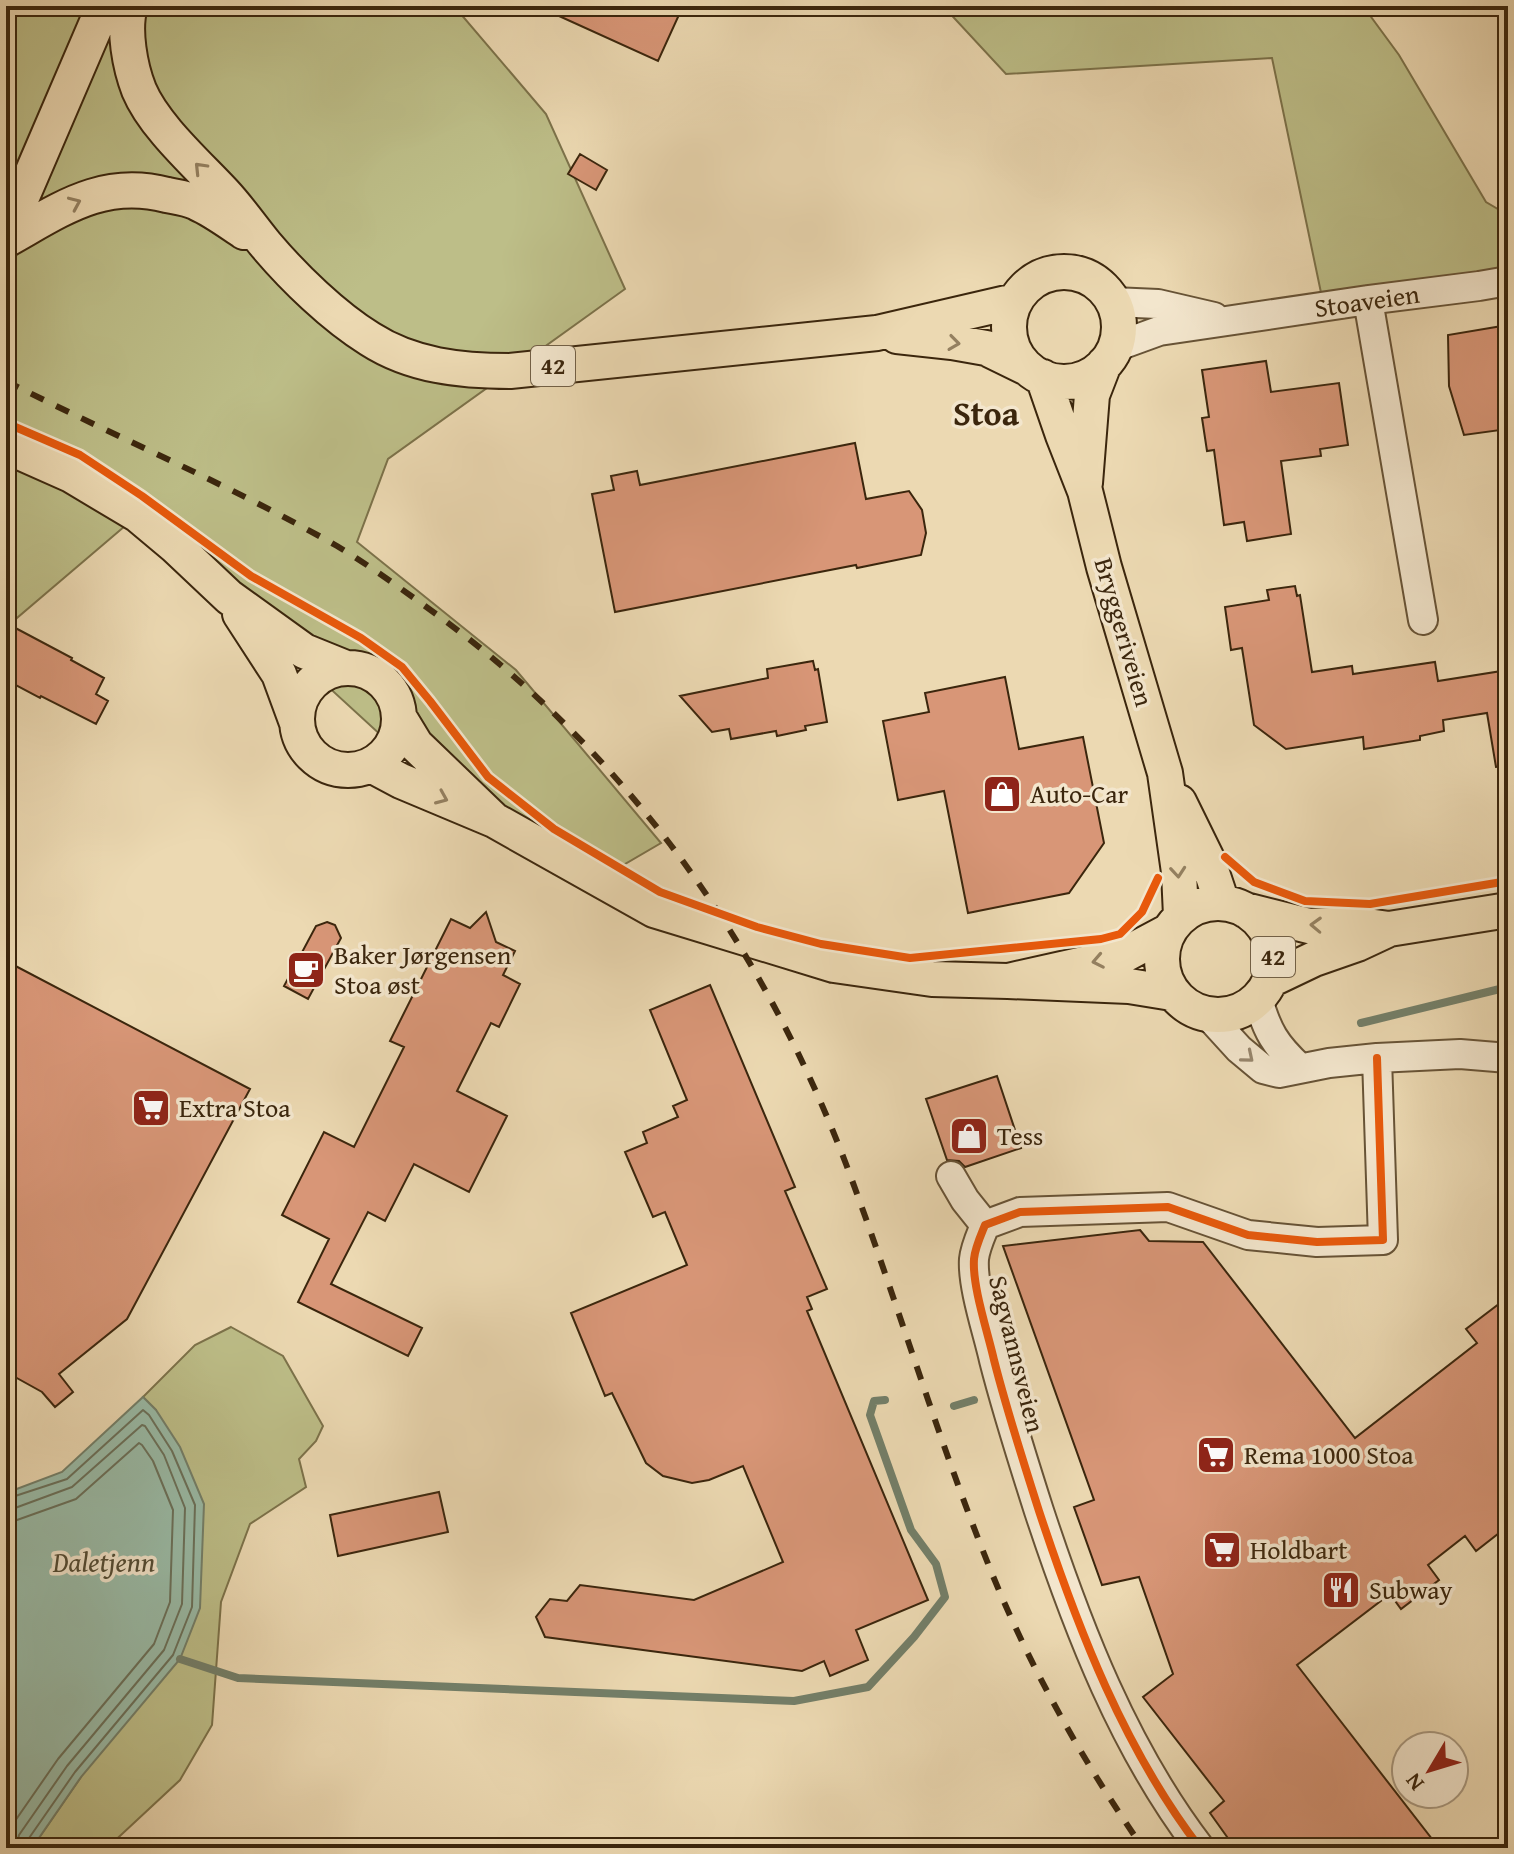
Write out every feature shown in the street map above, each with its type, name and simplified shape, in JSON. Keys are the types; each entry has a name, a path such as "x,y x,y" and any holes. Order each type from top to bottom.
{"main road":[{"path":"6,234 104,6"},
{"name":"42","path":"130,6 129,58 140,92 160,123 227,195 269,248 314,294 371,340 405,356 441,367 471,371 526,369 877,333 1015,301"},
{"name":"42","path":"6,240 95,194 133,189 196,202 269,248"},
{"name":"42","path":"877,333 986,348 1035,372 1059,381 1075,380 1091,375 1110,356 1118,333 1118,317 1113,302 1098,284 1082,275 1064,272 1046,274 1030,283 1015,301 1009,318 1010,336 1016,353 1035,372"},
{"name":"Bryggeriveien","path":"1085,491 1092,395 1110,356"},
{"name":"Bryggeriveien","path":"1035,372 1085,491 1104,567 1165,773 1179,872 1175,924"},
{"path":"6,446 71,475 138,515 229,597 304,651 376,676 388,687 396,701 399,717 393,745 383,757 371,765 352,770 323,764 311,755 302,743 279,674 229,597"},
{"path":"297,723 298,707 305,691 316,679 330,671 346,668"},
{"path":"399,717 416,745 494,820"},
{"path":"371,765 494,820 654,910 834,965 932,979 1129,986 1172,993 1195,1011 1208,1015"},
{"name":"Bryggeriveien","path":"1165,773 1234,907"},
{"path":"1008,981 1124,955 1175,924 1193,908 1207,904 1234,907 1309,926 1353,924 1389,929"},
{"name":"42","path":"1208,1015 1226,1015 1243,1010 1264,990 1274,965 1268,933 1258,920 1234,907"},
{"path":"1264,990 1314,959 1389,929 1508,910"},
{"name":"42","path":"1172,993 1161,962 1163,946 1175,924"}],"street":[{"name":"Stoaveien","path":"1110,356 1159,331 1508,281"},
{"path":"1368,300 1423,620"},
{"name":"Stoaveien","path":"1113,302 1158,304 1227,320"},
{"path":"1264,990 1265,1024 1281,1050 1300,1068"},
{"path":"1208,1015 1239,1049 1263,1069 1279,1073 1377,1058 1460,1054 1508,1058"},
{"path":"951,1176 985,1225 1020,1212 1168,1207 1248,1235 1317,1242 1383,1240 1377,1058"},
{"name":"Sagvannsveien","path":"985,1225 974,1259 977,1291 1007,1411 1059,1572 1093,1658 1137,1750 1200,1848"}],"green space":[{"path":"6,6 454,6 546,114 625,289 388,459 357,542 516,670 661,843 594,882 480,826 215,583 132,520 11,623 6,621"},
{"path":"943,6 1363,6 1399,55 1486,202 1508,215 1508,270 1324,307 1272,58 1006,74"},
{"path":"231,1327 283,1356 323,1426 316,1441 299,1459 306,1487 250,1524 221,1602 212,1725 180,1780 107,1848 32,1848 81,1777 156,1410 143,1397 195,1345"}],"water":[{"name":"Daletjenn","path":"143,1397 156,1410 180,1447 204,1504 200,1608 180,1659 81,1777 32,1848 6,1848 6,1493 62,1472"}],"building":[{"path":"537,6 683,6 658,61"},
{"path":"580,154 607,170 596,190 568,174"},
{"path":"1508,325 1508,429 1464,435 1449,386 1448,335"},
{"path":"1266,361 1271,392 1339,383 1348,445 1320,449 1321,456 1281,461 1291,534 1247,541 1244,522 1224,525 1214,450 1207,451 1202,418 1209,417 1202,370"},
{"path":"855,443 866,499 909,491 922,510 926,533 921,555 615,612 592,494 614,490 611,476 637,471 640,485"},
{"path":"1295,586 1297,596 1300,595 1312,672 1352,666 1353,674 1435,662 1438,681 1508,670 1508,766 1496,767 1487,713 1443,720 1444,731 1420,736 1420,740 1364,749 1363,737 1286,749 1254,725 1242,648 1231,650 1225,607 1269,600 1267,590"},
{"path":"6,623 104,678 96,694 108,701 96,724 6,680"},
{"path":"813,661 815,670 818,669 827,722 805,726 806,730 777,736 776,731 731,739 729,729 712,732 680,696 768,678 767,669"},
{"path":"1005,677 1019,749 1083,737 1104,843 1069,893 968,913 944,791 898,800 883,721 929,712 925,693"},
{"path":"486,912 496,942 515,951 503,975 520,984 499,1027 491,1023 457,1091 507,1116 469,1192 414,1164 385,1221 368,1212 331,1284 422,1328 408,1356 298,1302 329,1239 282,1215 324,1132 354,1147 404,1047 390,1041 451,919 470,928"},
{"path":"327,922 335,925 341,938 308,999 284,986 316,926"},
{"path":"6,961 250,1089 127,1319 59,1374 73,1392 55,1407 42,1392 6,1372"},
{"path":"710,985 795,1187 785,1191 827,1289 807,1297 812,1309 807,1311 928,1600 856,1630 868,1660 830,1676 824,1661 802,1671 545,1637 536,1617 550,1599 567,1601 580,1585 694,1600 783,1562 743,1466 709,1480 692,1483 663,1476 646,1463 612,1393 605,1396 571,1313 687,1265 665,1212 653,1217 625,1152 647,1143 643,1132 678,1117 673,1106 687,1100 650,1010"},
{"path":"997,1076 1021,1148 965,1167 959,1161 947,1160 926,1099"},
{"path":"1140,1230 1149,1241 1203,1242 1355,1438 1477,1343 1466,1329 1508,1297 1508,1526 1476,1551 1465,1536 1428,1565 1439,1580 1401,1609 1390,1594 1297,1665 1390,1785 1390,1810 1410,1810 1439,1848 1235,1848 1210,1813 1224,1801 1143,1697 1173,1674 1139,1577 1102,1585 1074,1507 1094,1500 1003,1246"},
{"path":"439,1492 448,1532 338,1556 330,1515"}],"waterway":[{"path":"1361,1023 1508,987"},
{"path":"180,1659 238,1678 794,1701 868,1687 914,1637 945,1597 936,1564 911,1530 870,1415 874,1401 885,1400"},
{"path":"954,1406 974,1400"}],"railway":[{"path":"6,381 297,524 348,553 425,606 496,661 562,721 622,785 677,854 727,926 772,1002 811,1081 846,1164 954,1474 1008,1611 1060,1716 1143,1848"}],"cycle path":[{"path":"6,423 80,455 251,576 361,638 402,667 488,777 554,829 660,892 757,927 821,944 910,958 1101,939 1120,934 1142,912 1158,878"},
{"path":"1225,857 1254,882 1305,901 1370,904 1508,881"},
{"path":"1200,1848 1148,1770 1126,1729 1070,1600 999,1379 978,1296 975,1255 985,1225 1020,1212 1168,1207 1248,1235 1317,1242 1383,1240 1377,1058"}],"place":[{"name":"Auto-Car","path":"1002,794"},
{"name":"Baker Jørgensen Stoa øst","path":"306,970"},
{"name":"Extra Stoa","path":"151,1108"},
{"name":"Tess","path":"969,1136"},
{"name":"Rema 1000 Stoa","path":"1216,1455"},
{"name":"Holdbart","path":"1222,1550"},
{"name":"Subway","path":"1341,1590"}],"district":[{"name":"Stoa","path":"986,413"}]}
